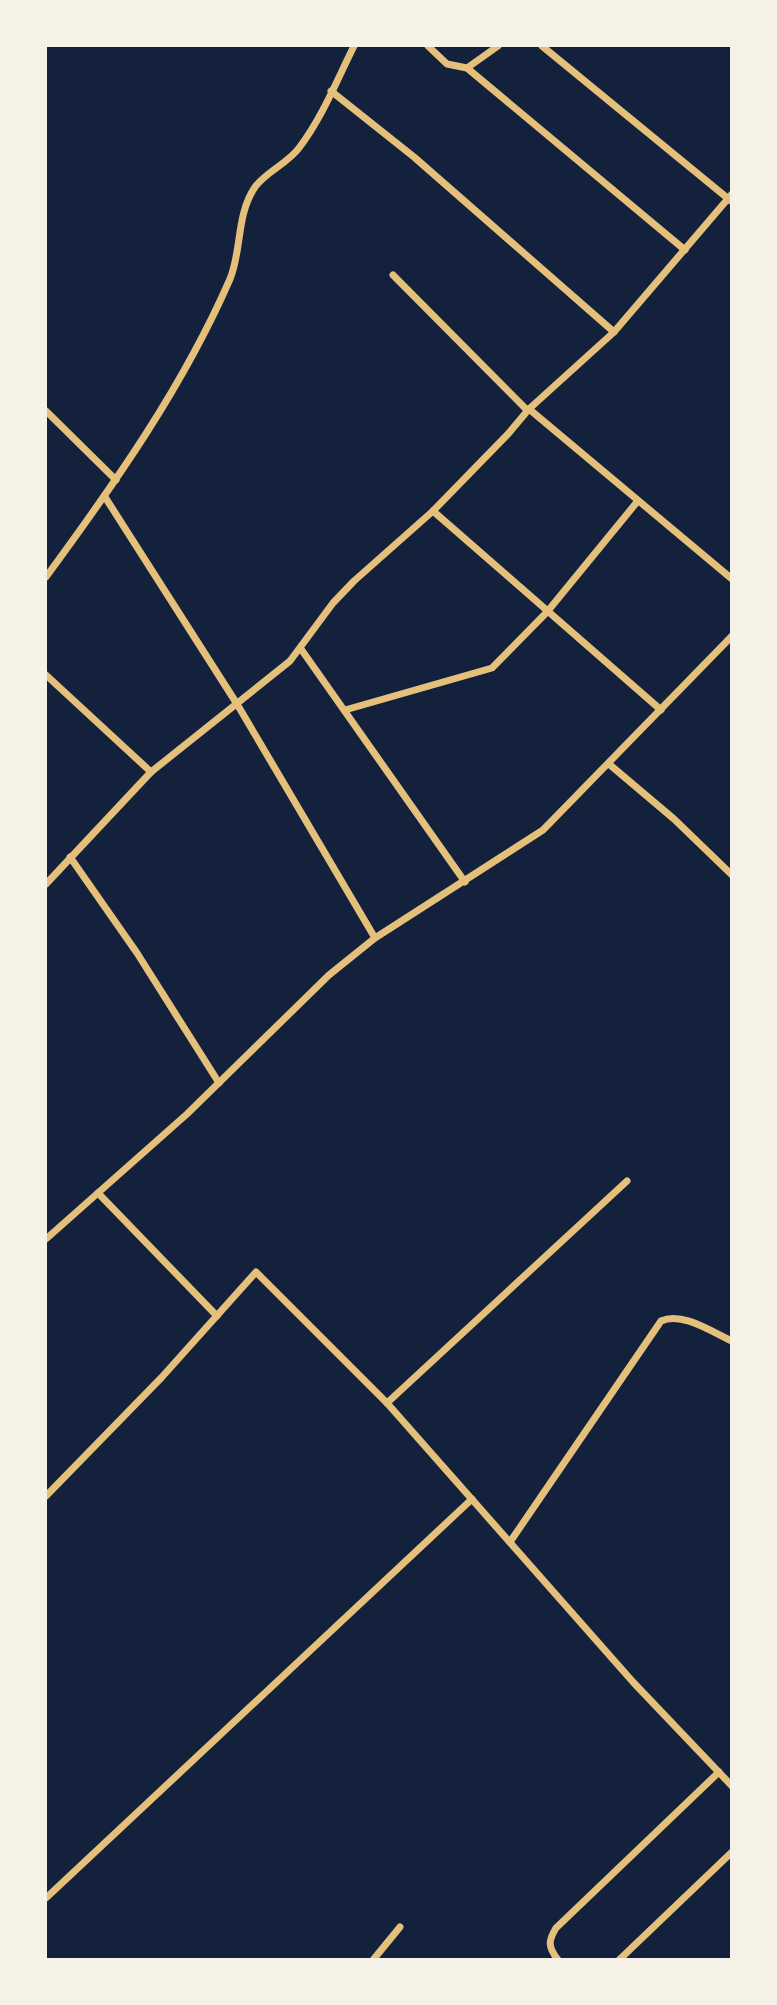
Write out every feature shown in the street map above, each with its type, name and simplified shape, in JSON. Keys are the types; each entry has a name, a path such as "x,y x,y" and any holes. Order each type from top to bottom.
{"street":[{"path":"46,577 105,497 178,380 231,276 238,229 255,188 297,151 354,46"},
{"path":"428,46 447,64 467,68 685,250"},
{"path":"467,68 498,46"},
{"path":"46,884 151,772 301,649 333,603 433,511 508,434 528,409 614,332 730,198 542,46"},
{"path":"331,91 414,158 614,332"},
{"path":"393,275 528,409 732,579"},
{"path":"46,411 116,480"},
{"path":"105,497 237,704 375,938"},
{"path":"345,710 492,668 547,612 637,502"},
{"path":"433,511 661,710"},
{"path":"46,1240 219,1083 329,975 375,938 543,830 732,636"},
{"path":"301,649 465,881"},
{"path":"46,675 151,772"},
{"path":"609,764 674,819 732,876"},
{"path":"69,857 137,953 219,1083"},
{"path":"387,1403 627,1181"},
{"path":"97,1193 217,1316"},
{"path":"46,1496 162,1377 256,1272 387,1403 633,1682 732,1786"},
{"path":"510,1542 661,1321 670,1317 681,1318 732,1341"},
{"path":"46,1898 472,1499"},
{"path":"558,1959 550,1949 549,1939 556,1928 719,1772"},
{"path":"619,1959 732,1852"},
{"path":"373,1959 400,1927"}]}
